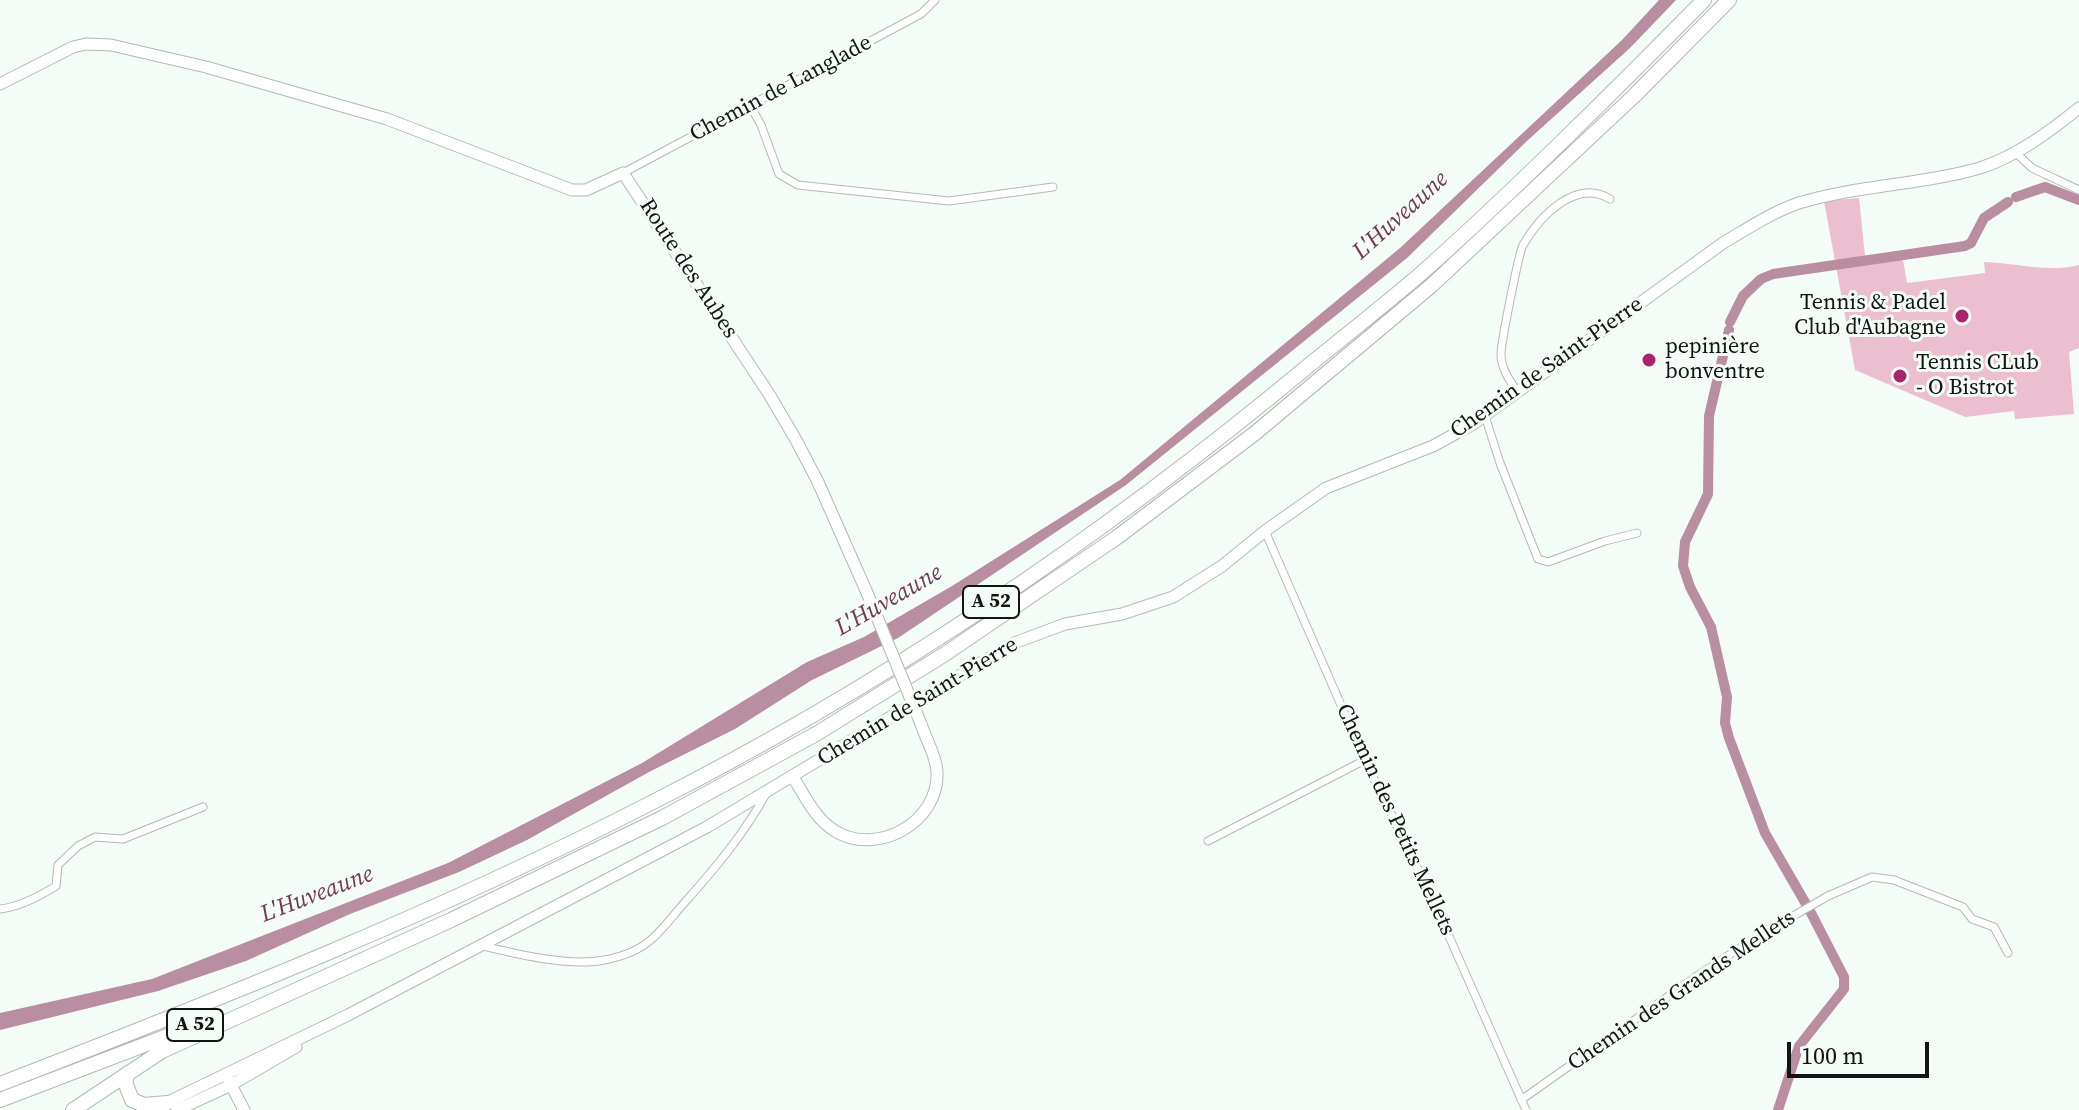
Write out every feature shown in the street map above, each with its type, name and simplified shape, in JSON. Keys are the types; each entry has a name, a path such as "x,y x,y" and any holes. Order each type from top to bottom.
{"highway":[{"name":"A 52","path":"0,1084 158,1023 440,906 652,803 808,717 933,641 1117,516 1241,422 1399,292 1619,86 1704,0"},
{"name":"A 52","path":"0,1100 109,1060 389,948 662,818 816,734 945,654 1116,538 1254,434 1432,285 1634,96 1729,0"},
{"path":"73,1110 162,1051 389,948"},
{"path":"0,1075 158,1023"},
{"path":"128,1073 125,1082 132,1100 144,1105 172,1106"}],"main road":[{"path":"0,84 73,47 111,45 206,67 387,119 572,190 586,190 623,173"},
{"name":"Chemin de Saint-Pierre","path":"172,1106 225,1074 348,1015 591,890 767,793 1014,643 1065,624 1122,614 1173,597 1222,566 1326,488 1433,446 1485,416 1723,243 1761,220 1809,200 1980,168 2016,153 2079,108"},
{"name":"Route des Aubes","path":"623,173 796,440 868,595 937,770 932,799 916,822 889,836 865,841 836,832 817,816 793,777"},
{"name":"Chemin de Saint-Pierre","path":"153,1110 231,1085 348,1015"},
{"path":"225,1074 244,1110"}],"street":[{"name":"Chemin de Langlade","path":"623,173 921,14 935,0"},
{"path":"750,105 779,174 798,185 949,201 1053,187"},
{"path":"2016,153 2032,168 2079,190"},
{"path":"1518,393 1506,375 1501,354 1522,247 1555,207 1577,193 1597,191 1610,199"},
{"path":"1485,416 1538,559 1548,562 1637,533"},
{"name":"Chemin des Petits Mellets","path":"1265,531 1365,760 1432,898 1526,1110"},
{"path":"1208,841 1365,760"},
{"path":"483,946 572,961 601,961 639,948 653,938 744,834 767,793"},
{"path":"0,909 44,894 56,886 58,865 78,846 95,837 123,839 203,807"},
{"name":"Chemin des Grands Mellets","path":"1521,1100 1755,938 1828,896 1872,877 1894,880 1963,907 1972,919 1994,927 2008,953"}],"shaded area":[{"path":"1659,0 1676,0 1630,48 1528,140 1407,258 1126,485 898,638 812,680 735,729 649,772 527,840 459,872 350,914 246,961 158,991 0,1030 0,1013 152,979 448,863 642,763 807,662 864,637 952,586 1120,480 1400,248 1622,40"},
{"name":"Tennis & Padel Club d'Aubagne","path":"1859,198 1865,256 1902,254 1907,283 1985,273 1984,262 2044,268 2079,265 2079,348 2069,352 2074,414 2015,419 2014,411 1965,417 1855,370 1824,201"}],"waterway":[{"path":"2016,197 2045,187 2079,200"},
{"path":"1730,322 1743,296 1761,279 1773,274 1965,246 1971,243 1984,218 2008,202"},
{"path":"1729,330 1709,416 1708,494 1685,542 1683,566 1711,627 1727,697 1725,723 1729,738 1765,833 1806,904"},
{"path":"1778,1110 1799,1046 1844,989 1844,977 1809,909"}],"place":[{"name":"Tennis & Padel Club d'Aubagne","path":"1962,316"},
{"name":"pepinière bonventre","path":"1649,360"},
{"name":"Tennis CLub - O Bistrot","path":"1900,376"}],"water label":[{"name":"L'Huveaune","path":"1401,216"},
{"name":"L'Huveaune","path":"889,601"},
{"name":"L'Huveaune","path":"317,895"}]}
